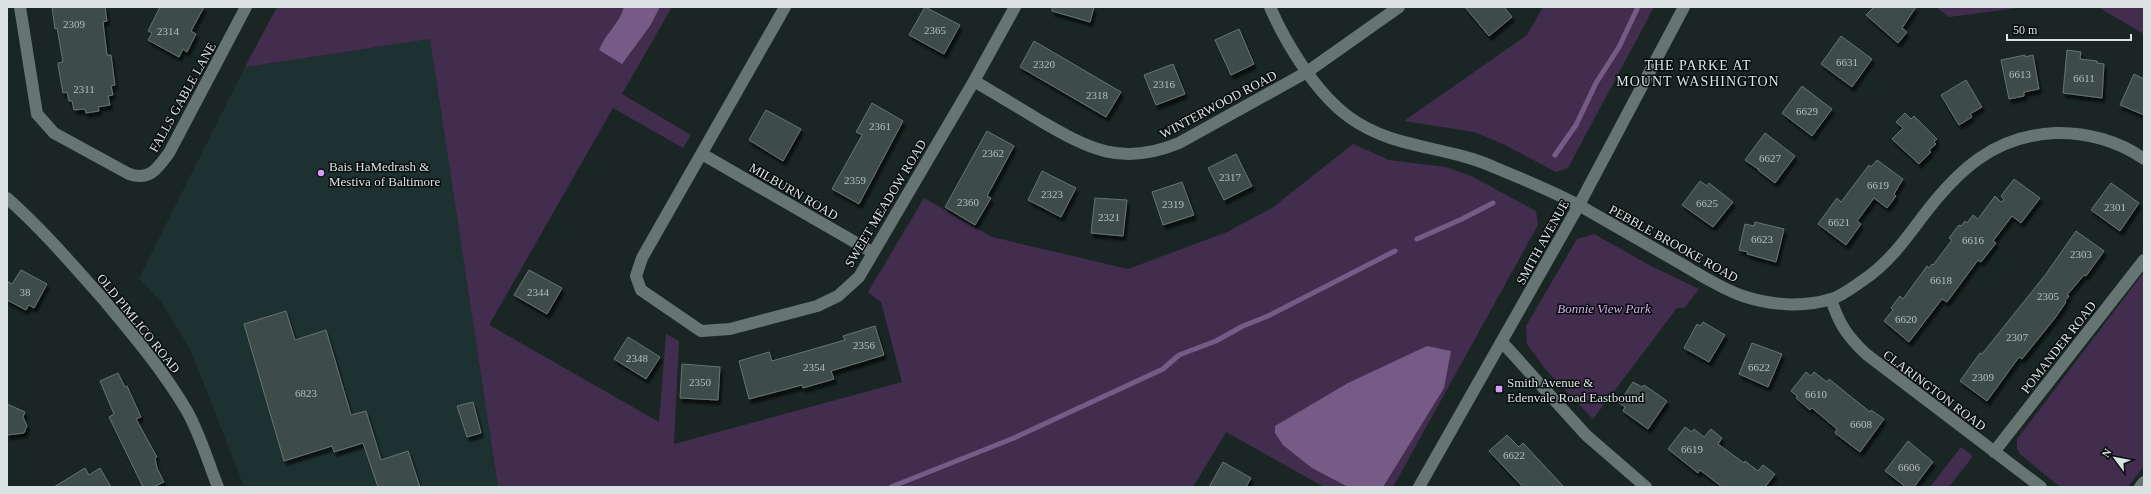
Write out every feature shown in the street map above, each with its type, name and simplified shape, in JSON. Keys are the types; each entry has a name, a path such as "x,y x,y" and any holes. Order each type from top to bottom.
{"street":[{"name":"FALLS GABLE LANE","path":"20,7 37,114 54,133 129,174 138,177 149,175 159,167 169,153 246,7"},
{"name":"SWEET MEADOW ROAD","path":"785,7 642,258 636,276 641,290 702,331 730,329 817,306 838,296 859,277 872,252 974,81 1015,7"},
{"name":"PEBBLE BROOKE ROAD","path":"1270,7 1307,72 1328,97 1347,115 1383,136 1406,144 1440,149 1476,159 1579,205 1723,288 1765,302 1789,304 1831,299 1854,287 1887,262 1948,186 1968,165 1994,148 2022,137 2066,132 2092,136 2136,154 2144,159"},
{"name":"WINTERWOOD ROAD","path":"974,81 1074,140 1098,151 1120,154 1160,150 1178,143 1307,72 1399,7"},
{"name":"SMITH AVENUE","path":"1419,487 1579,205 1684,7"},
{"name":"MILBURN ROAD","path":"702,154 872,252"},
{"name":"OLD PIMLICO ROAD","path":"7,198 30,219 72,264 141,344 162,372 187,412 218,487"},
{"name":"POMANDER ROAD","path":"1994,452 2144,260"},
{"name":"CLARINGTON ROAD","path":"1831,299 1837,319 1848,338 1866,354 2041,487"},
{"path":"1502,342 1586,435 1646,487"},
{"path":"2140,487 2144,482"}],"shaded area":[{"path":"624,7 660,7 650,26 622,64 599,50 622,13"},
{"name":"Bais HaMedrash & Mestiva of Baltimore","path":"430,39 498,487 244,487 191,351 162,303 139,278 245,67"},
{"path":"1427,346 1451,351 1444,388 1383,487 1348,487 1312,468 1283,445 1275,433 1275,426 1348,383"}],"green space":[{"path":"277,7 672,7 622,94 691,135 683,148 613,108 489,325 659,422 666,334 679,341 674,444 902,382 881,302 868,292 924,198 992,237 1128,269 1227,232 1272,208 1353,144 1389,160 1446,167 1471,176 1536,211 1538,225 1393,487 1324,487 1226,432 1193,487 498,487 430,39 245,67"},
{"path":"1543,7 1654,7 1568,168 1556,172 1503,144 1474,132 1404,121 1527,35"},
{"path":"1936,7 2026,7 1949,17"},
{"path":"2098,7 2144,7 2144,34"},
{"name":"Bonnie View Park","path":"1594,234 1651,266 1699,289 1684,308 1677,308 1593,419 1547,371 1527,344 1526,326 1577,239"},
{"path":"2144,272 2144,466 2128,487 2060,487 2020,454 2017,448 2017,439"},
{"path":"1961,447 1973,456 1949,487 1930,487"}],"building":[{"path":"52,7 105,7 107,21 103,22 107,55 111,55 115,85 111,86 113,95 108,96 110,105 98,107 99,111 86,113 85,109 74,110 72,101 69,101 67,92 63,93 58,63 63,62 57,28 55,29"},
{"path":"160,7 204,7 191,31 196,34 187,52 183,49 179,57 148,40 152,33 148,31"},
{"path":"925,7 960,25 944,54 909,35"},
{"path":"1052,7 1094,7 1090,22 1052,11"},
{"path":"1465,7 1504,7 1512,17 1489,36"},
{"path":"1874,7 1916,7 1902,28 1907,32 1898,43 1866,15"},
{"path":"1239,29 1254,64 1231,75 1215,40"},
{"path":"1841,36 1872,59 1852,87 1821,64"},
{"path":"1034,41 1121,92 1106,117 1020,67"},
{"path":"2067,50 2081,52 2080,59 2097,61 2097,63 2104,64 2102,98 2063,93"},
{"path":"2025,55 2025,57 2033,55 2039,89 2024,92 2024,96 2009,99 2001,60"},
{"path":"1173,64 1185,94 1156,105 1144,75"},
{"path":"2134,74 2144,79 2144,115 2120,105"},
{"path":"1966,80 1982,107 1970,114 1972,117 1959,125 1941,95"},
{"path":"1802,86 1832,109 1812,136 1782,113"},
{"path":"872,103 903,121 859,204 832,189 862,135 856,132"},
{"path":"766,110 801,129 783,161 749,140"},
{"path":"1905,113 1911,119 1914,116 1937,139 1934,142 1936,144 1929,150 1931,152 1919,164 1892,139 1903,128 1896,122"},
{"path":"987,131 1014,146 987,196 991,198 975,225 945,207"},
{"path":"1765,133 1795,156 1775,183 1758,170 1759,168 1758,169 1745,160"},
{"path":"1236,154 1252,186 1224,200 1208,168"},
{"path":"1877,160 1903,179 1894,194 1896,196 1887,208 1874,198 1857,221 1861,224 1846,245 1818,224 1837,198 1841,202 1869,165 1871,167"},
{"path":"1042,171 1076,188 1061,217 1028,200"},
{"path":"2014,179 2040,198 2021,223 2012,216 1993,241 1996,243 1981,262 1978,260 1947,302 1942,299 1909,342 1884,321 1893,310 1891,308 1900,296 1903,299 1927,266 1929,268 1932,264 1933,265 1952,240 1949,238 1959,225 1961,226 1965,221 1967,223 1973,215 1978,219 1995,196 2001,202 2004,200 2001,196"},
{"path":"1700,181 1707,186 1709,183 1733,202 1713,227 1682,205"},
{"path":"1182,182 1194,215 1163,225 1152,192"},
{"path":"2111,183 2139,203 2120,231 2091,210"},
{"path":"1095,198 1127,200 1123,236 1091,233"},
{"path":"1755,222 1784,229 1776,262 1747,254 1748,252 1739,250 1745,224 1754,226"},
{"path":"2076,231 2104,251 2086,276 2084,275 2067,295 2069,296 2065,301 2066,302 2055,318 2022,359 2019,357 1987,401 1960,381 1980,353 1982,354 2046,274"},
{"path":"21,270 47,284 34,308 29,305 26,310 7,300 7,281 12,284"},
{"path":"529,270 562,288 547,314 514,295"},
{"path":"286,311 295,340 326,330 351,415 366,411 381,460 408,451 420,487 378,487 363,443 334,452 332,446 284,461 244,324"},
{"path":"1703,322 1725,335 1709,362 1684,348 1697,324 1700,326"},
{"path":"875,326 884,355 831,371 834,379 803,388 802,385 749,399 739,361 769,352 772,361 845,340 843,336"},
{"path":"628,337 660,357 646,379 614,359"},
{"path":"1752,343 1782,354 1768,387 1739,374"},
{"path":"682,364 720,367 718,400 680,398"},
{"path":"1806,372 1811,376 1814,372 1827,382 1829,379 1870,412 1871,410 1884,419 1860,452 1835,433 1837,429 1812,408 1810,410 1796,398 1797,396 1791,391"},
{"path":"118,373 125,387 127,386 141,417 136,419 157,457 155,458 157,468 164,482 153,487 143,487 109,417 114,414 100,381"},
{"path":"1633,382 1642,387 1644,385 1667,401 1648,429 1623,411 1625,407 1619,403"},
{"path":"473,402 481,433 467,437 457,406"},
{"path":"7,404 25,412 23,417 27,426 24,433 7,435"},
{"path":"1685,427 1692,432 1694,429 1704,437 1711,429 1722,438 1718,444 1744,463 1745,461 1758,471 1763,465 1775,474 1765,487 1722,487 1700,470 1698,473 1668,449"},
{"path":"1507,435 1519,447 1523,443 1564,487 1523,487 1489,451"},
{"path":"1908,441 1933,462 1914,487 1906,487 1885,471"},
{"path":"1223,462 1251,478 1246,487 1209,487"},
{"path":"85,468 89,475 100,468 111,487 54,487"}],"waterway":[{"path":"1555,155 1576,125 1596,83 1619,47 1638,7"},
{"path":"1417,239 1493,203"},
{"path":"891,487 1014,438 1163,369 1179,355 1216,341 1243,326 1268,316 1395,251"}],"place":[{"name":"Bais HaMedrash & Mestiva of Baltimore","path":"321,173"},
{"name":"Smith Avenue & Edenvale Road Eastbound","path":"1499,389"}],"district":[{"name":"THE PARKE AT MOUNT WASHINGTON","path":"1698,74"}]}
